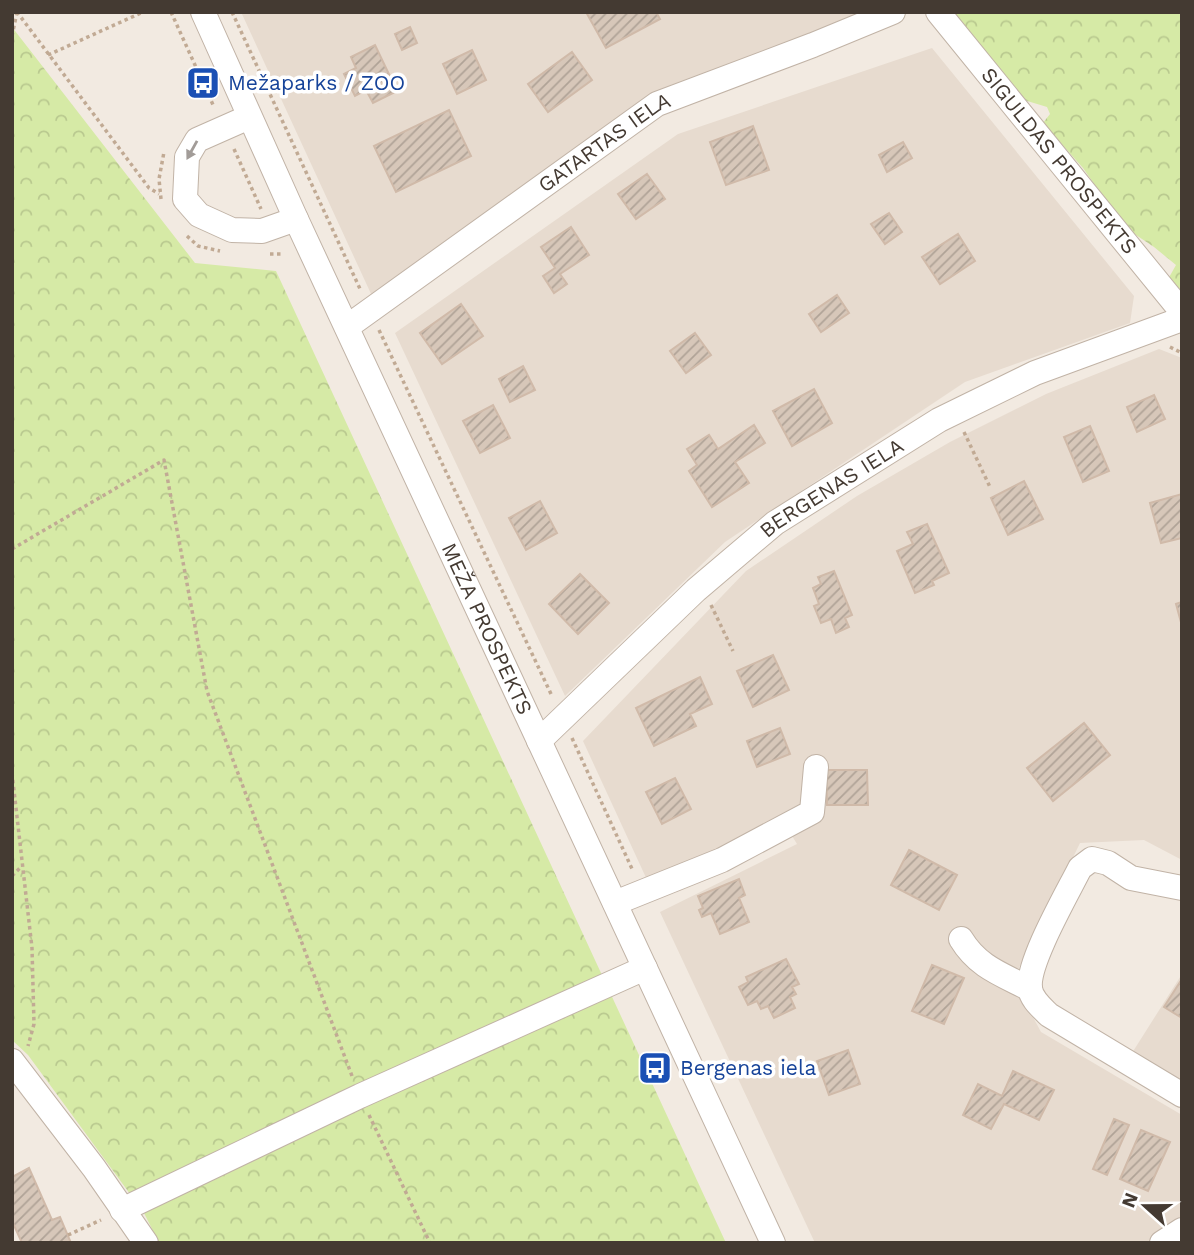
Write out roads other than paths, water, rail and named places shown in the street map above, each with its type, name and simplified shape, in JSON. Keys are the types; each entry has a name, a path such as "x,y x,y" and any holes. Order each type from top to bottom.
{"street":[{"name":"MEŽA PROSPEKTS","path":"204,12 296,219 773,1243"},
{"name":"GATARTAS IELA","path":"346,327 657,104 813,46 894,12"},
{"name":"SIGULDAS PROSPEKTS","path":"938,12 1182,312"},
{"path":"249,117 197,140 187,157 185,199 200,215 232,230 262,231 296,219"},
{"name":"BERGENAS IELA","path":"539,741 572,729 696,590 775,523 939,420 1035,373 1182,319"},
{"path":"615,904 722,860 812,812 816,767"},
{"path":"1182,888 1130,878 1108,863 1092,859 1080,868 1032,967 1030,989 1036,1003 1049,1014 1182,1095"},
{"path":"961,939 971,956 1030,989"},
{"path":"122,1210 360,1096 645,968"},
{"path":"17,1066 94,1168 146,1243"},
{"path":"1162,1243 1182,1230"}],"place":[{"name":"Mežaparks / ZOO","path":"203,83"},
{"name":"Bergenas iela","path":"655,1068"}]}
